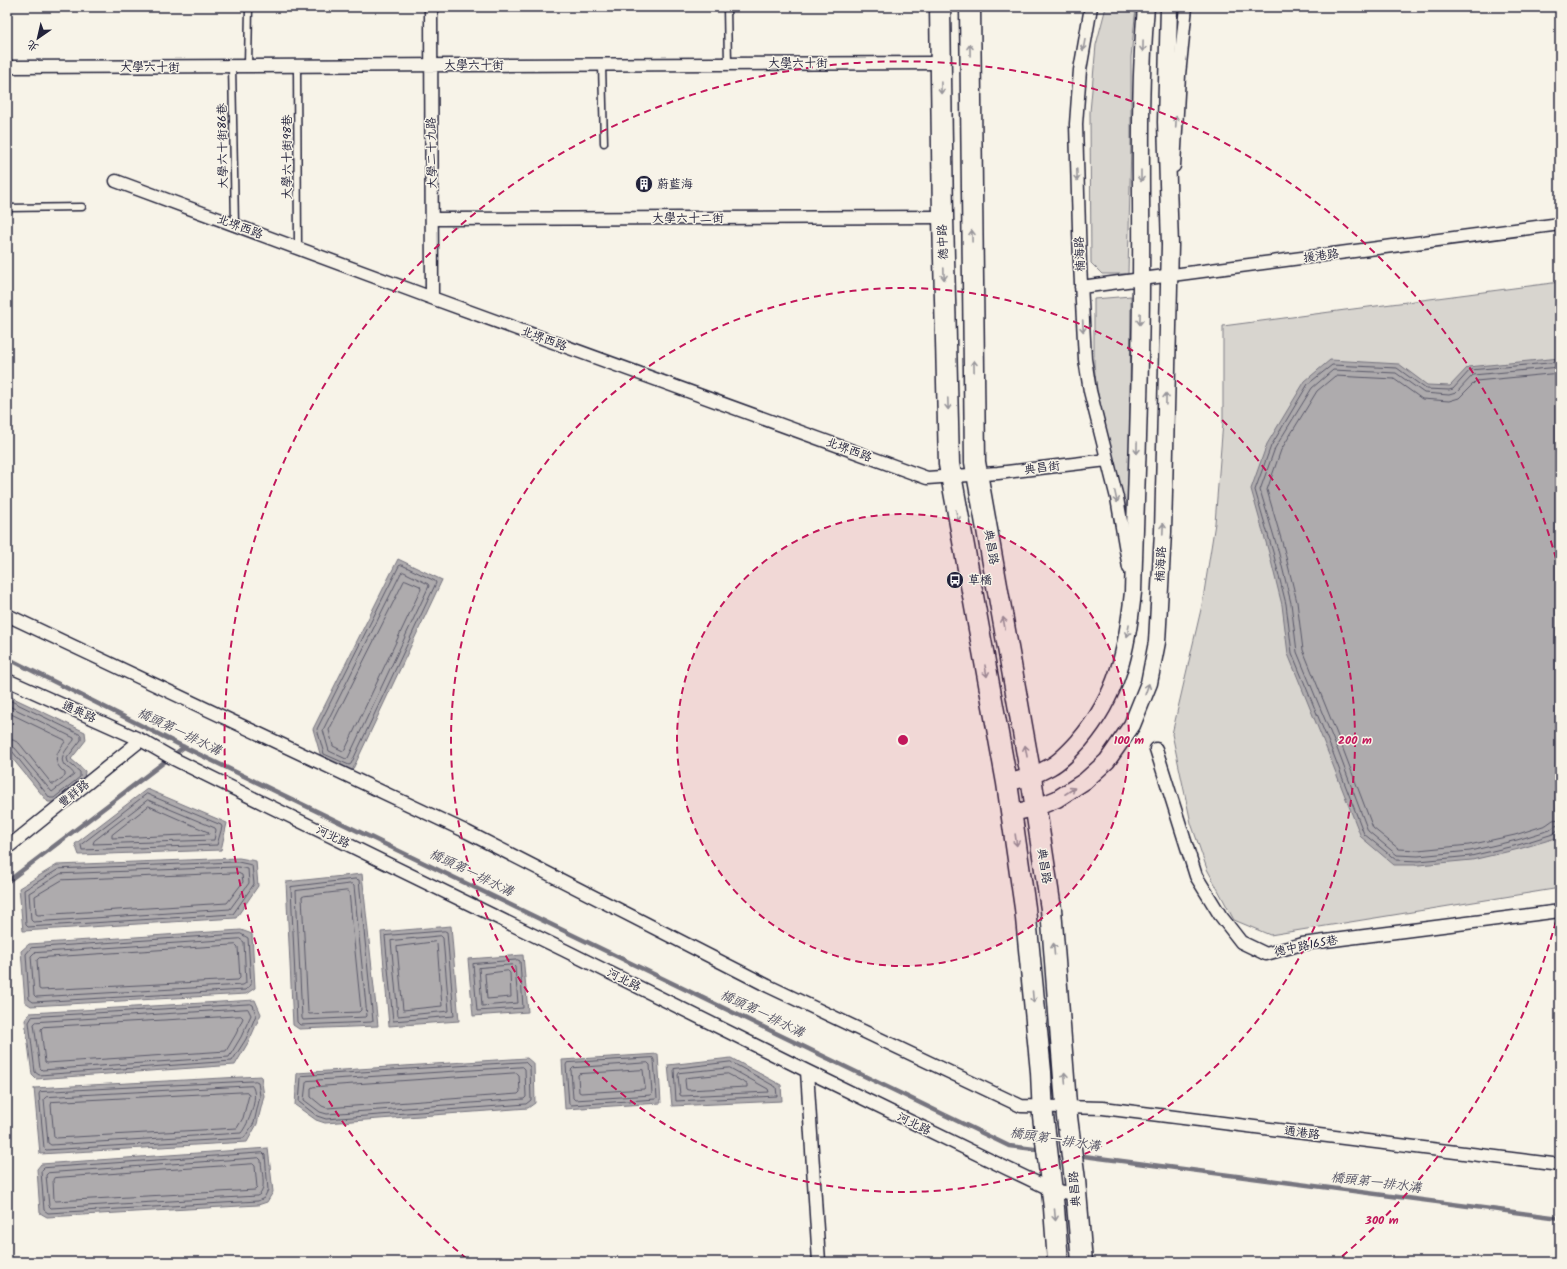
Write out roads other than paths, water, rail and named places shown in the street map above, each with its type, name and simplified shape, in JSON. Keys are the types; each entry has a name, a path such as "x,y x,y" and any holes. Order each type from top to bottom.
{"main road":[{"name":"德中路","path":"940,7 943,217 950,477"},
{"path":"970,7 975,462 977,475"},
{"name":"典昌路","path":"977,475 1031,777 1051,909 1067,1112 1082,1262"},
{"name":"典昌路","path":"950,477 1012,813 1025,908 1058,1262"}],"street":[{"name":"大學二十九路","path":"431,7 433,219 432,298"},
{"name":"楠海路","path":"1091,7 1080,70 1076,124 1081,287 1085,359 1090,391 1117,498 1133,592"},
{"name":"楠海路","path":"1007,783 1031,777 1051,767 1068,754 1086,733 1105,705 1122,662 1129,628 1133,592 1142,280 1141,104 1143,37 1146,7"},
{"name":"楠海路","path":"1170,7 1166,122 1170,245"},
{"name":"楠海路","path":"1012,813 1035,808 1057,799 1085,781 1107,761 1132,725 1149,684 1157,642 1163,532 1170,245 1179,75 1186,7"},
{"name":"大學六十街","path":"7,67 941,63"},
{"name":"北堺西路","path":"116,181 927,478 977,475"},
{"name":"大學六十二街","path":"433,219 943,217"},
{"name":"援港路","path":"1081,287 1560,224"},
{"name":"典昌街","path":"977,475 1107,460"},
{"name":"通港路","path":"7,615 467,832 768,986 1021,1106 1043,1112 1067,1112 1103,1108 1560,1165"},
{"name":"通典路","path":"7,680 146,742 174,759"},
{"name":"豐祥路","path":"7,848 146,742"},
{"name":"德中路165巷","path":"1156,749 1196,876 1220,915 1240,942 1266,954 1302,944 1560,911"},
{"name":"河北路","path":"174,759 566,950 806,1071 1051,1183 1075,1187"},
{"path":"806,1071 819,1262"}],"lane":[{"path":"248,66 249,7"},
{"path":"727,7 728,64"},
{"path":"602,64 604,143"},
{"name":"大學六十街86巷","path":"232,66 236,225"},
{"name":"大學六十街98巷","path":"297,66 298,248"},
{"path":"7,208 82,207"}],"water":[{"path":"1560,358 1560,832 1556,838 1519,849 1472,860 1419,865 1394,865 1361,837 1288,654 1282,605 1251,489 1267,444 1305,381 1330,360 1399,364 1427,385 1450,386 1468,367"},
{"path":"398,559 442,580 352,771 321,757 313,729"},
{"path":"7,695 85,732 86,740 71,759 85,771 84,780 55,802 48,802 7,752"},
{"path":"147,789 227,823 221,850 79,855 75,844"},
{"path":"239,858 256,861 258,886 236,918 23,931 19,888 57,865"},
{"path":"362,874 378,1026 299,1029 293,1025 286,882"},
{"path":"451,926 459,1021 389,1026 381,932"},
{"path":"241,930 252,934 255,988 246,994 31,1006 25,1002 21,951 29,944"},
{"path":"523,955 528,1012 473,1016 468,959"},
{"path":"255,1000 261,1014 249,1041 235,1065 36,1079 32,1075 25,1020 30,1013"},
{"path":"658,1054 661,1103 565,1109 562,1060"},
{"path":"527,1058 534,1064 535,1103 528,1108 325,1123 316,1120 295,1105 297,1073"},
{"path":"731,1058 781,1085 782,1101 672,1106 668,1065"},
{"path":"261,1076 264,1096 257,1124 247,1142 40,1154 34,1088"},
{"path":"268,1148 273,1192 267,1202 258,1205 47,1217 40,1213 37,1169 41,1164"}],"waterway":[{"name":"橋頭第一排水溝","path":"7,658 184,747 1009,1146 1043,1150"},
{"path":"7,882 184,747"},
{"name":"橋頭第一排水溝","path":"1076,1155 1560,1218"}],"place":[{"name":"蔚藍海","path":"644,184"},
{"name":"草橋","path":"955,580"}]}
